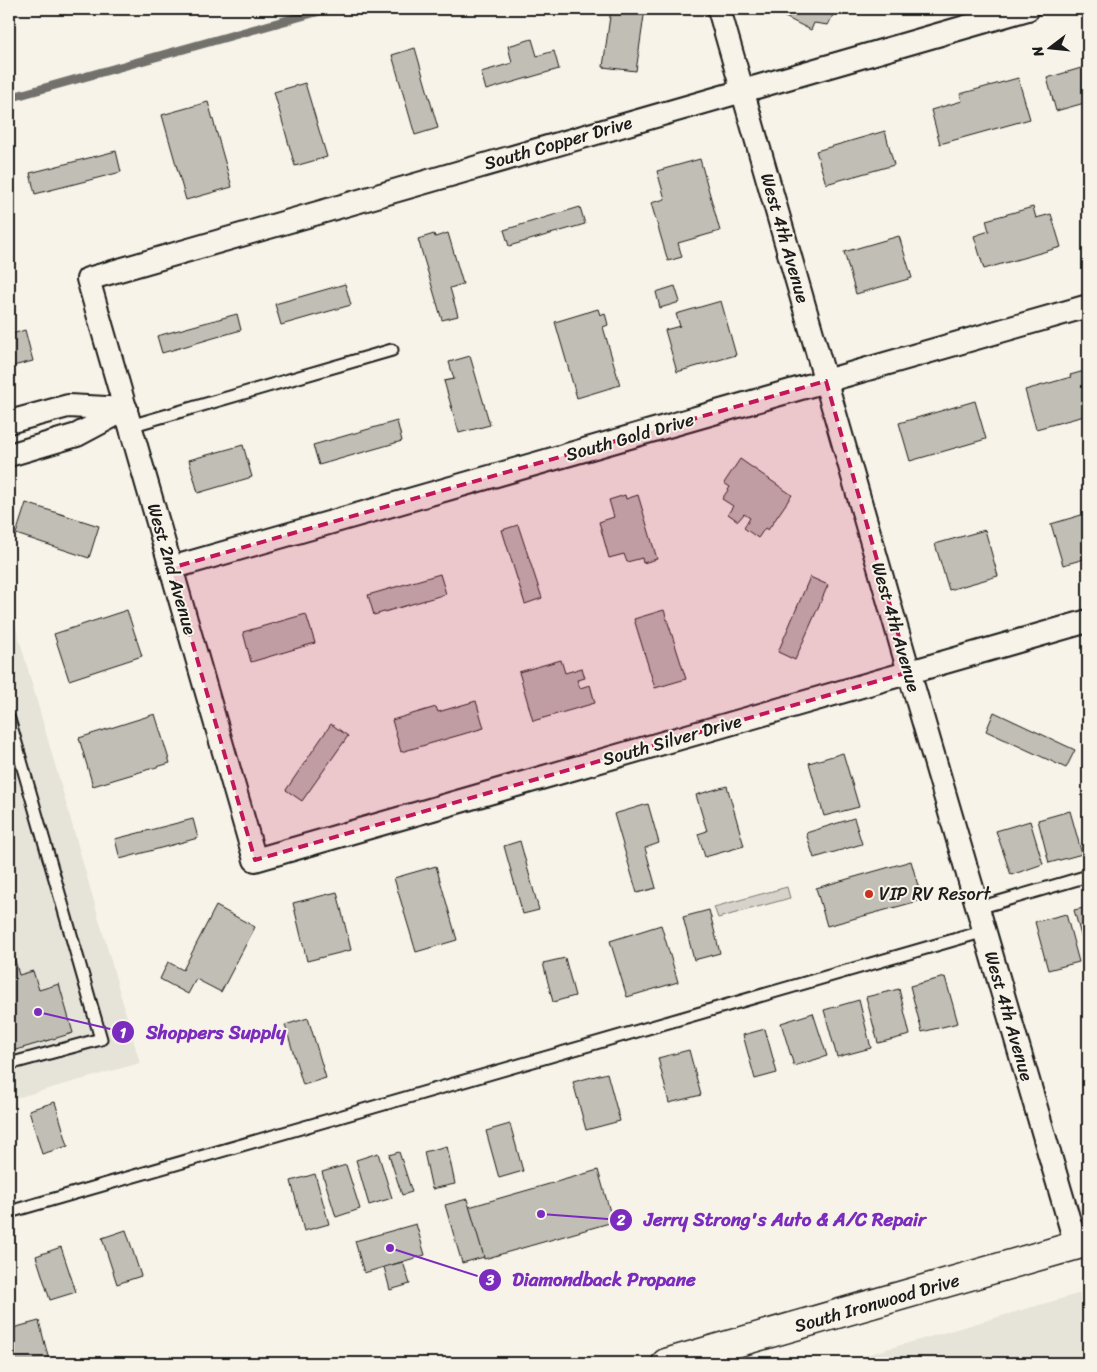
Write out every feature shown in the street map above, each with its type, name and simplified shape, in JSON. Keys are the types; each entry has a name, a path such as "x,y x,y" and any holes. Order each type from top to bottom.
{"main road":[{"name":"South Ironwood Drive","path":"666,1363 1082,1244"}],"street":[{"name":"West 4th Avenue","path":"719,9 978,908 1082,1244"},
{"name":"South Copper Drive","path":"88,279 1028,9"},
{"name":"West 2nd Avenue","path":"88,279 255,860"},
{"name":"South Gold Drive","path":"171,568 1088,306"},
{"path":"9,422 68,406 128,417"},
{"path":"9,455 77,436 128,417"},
{"name":"South Silver Drive","path":"255,860 1088,621"}],"lane":[{"path":"128,417 392,350"},
{"path":"9,719 100,1039 9,1064"},
{"path":"978,908 1088,876"},
{"path":"9,1212 985,931"}],"highlighted area":[{"path":"826,381 909,672 255,860 171,568"}],"shaded area":[{"path":"9,603 140,1063 9,1100"},
{"path":"787,887 790,898 718,918 714,907"},
{"path":"1088,1291 1088,1363 839,1363"}],"building":[{"path":"611,9 645,9 636,71 603,67"},
{"path":"784,9 836,9 828,25 814,23 811,30 781,15"},
{"path":"532,39 537,56 554,51 559,69 486,90 481,72 512,63 508,46"},
{"path":"415,48 438,128 415,135 392,55"},
{"path":"1088,66 1088,102 1056,111 1047,78"},
{"path":"1018,78 1030,119 940,144 931,110 962,101 960,94"},
{"path":"305,83 327,157 295,166 274,92"},
{"path":"208,102 232,187 186,200 162,115"},
{"path":"885,131 894,165 826,184 816,151"},
{"path":"116,151 121,172 35,194 30,173"},
{"path":"700,159 720,231 678,243 682,257 668,261 651,203 665,199 657,171"},
{"path":"580,207 585,224 509,246 504,230"},
{"path":"1033,207 1036,218 1051,214 1061,247 984,269 974,236 989,231 986,220"},
{"path":"448,233 463,284 450,288 458,316 442,320 418,239 434,234 435,237"},
{"path":"899,236 912,278 856,294 844,252"},
{"path":"345,284 351,305 281,325 275,304"},
{"path":"675,286 680,302 660,308 656,292"},
{"path":"721,301 736,355 677,372 665,330 680,326 676,314"},
{"path":"598,309 600,315 605,313 608,325 603,327 620,385 577,398 555,322"},
{"path":"237,314 241,330 162,353 157,336"},
{"path":"25,330 33,361 9,367 9,335"},
{"path":"470,356 490,425 459,433 444,381 454,379 449,362"},
{"path":"1088,370 1088,415 1036,429 1025,390 1071,377 1070,375"},
{"path":"975,401 986,439 910,461 899,423"},
{"path":"397,421 402,441 319,465 313,445"},
{"path":"243,445 252,477 198,493 189,460"},
{"path":"740,459 792,495 768,530 765,528 758,538 744,528 750,518 744,514 738,521 728,514 733,506 722,499 730,487 724,483"},
{"path":"625,495 626,499 638,495 657,559 643,563 642,558 627,562 624,554 609,558 599,522 614,517 609,500"},
{"path":"26,503 99,526 89,558 16,534"},
{"path":"1088,513 1088,558 1063,565 1051,524"},
{"path":"518,525 542,598 525,604 502,530"},
{"path":"985,530 998,576 949,590 935,544"},
{"path":"440,574 446,594 374,615 368,595"},
{"path":"810,577 828,585 795,660 778,652"},
{"path":"127,610 142,656 69,680 54,634"},
{"path":"664,610 686,679 655,688 634,619"},
{"path":"306,614 315,643 251,662 243,632"},
{"path":"561,660 565,673 582,668 585,678 577,680 580,688 590,685 595,703 533,721 519,672"},
{"path":"476,701 484,728 401,752 392,720 436,707 438,712"},
{"path":"994,712 1075,750 1066,768 986,731"},
{"path":"155,714 170,763 93,786 79,738"},
{"path":"331,724 348,736 302,801 286,790"},
{"path":"843,753 859,807 824,816 809,763"},
{"path":"727,786 744,846 705,857 698,834 707,831 696,795"},
{"path":"648,804 659,843 645,848 656,888 637,893 614,814"},
{"path":"1070,811 1082,854 1049,863 1038,820"},
{"path":"854,818 862,844 814,858 806,833"},
{"path":"193,819 198,838 120,859 115,839"},
{"path":"1030,821 1043,864 1011,875 996,831"},
{"path":"520,841 539,910 523,914 504,846"},
{"name":"VIP RV Resort","path":"911,861 922,900 827,926 816,888"},
{"path":"436,866 457,940 416,952 394,878"},
{"path":"337,892 351,950 307,961 293,903"},
{"path":"216,906 255,927 221,992 196,979 188,994 160,979 168,962 183,970"},
{"path":"1088,907 1088,953 1086,954 1074,910"},
{"path":"709,910 720,953 694,960 683,917"},
{"path":"1066,914 1079,962 1048,970 1035,922"},
{"path":"661,925 678,982 627,997 610,941"},
{"path":"9,938 19,975 33,971 39,990 59,984 73,1033 9,1052"},
{"path":"565,958 575,996 553,1002 543,963"},
{"path":"945,977 958,1023 922,1032 910,986"},
{"path":"899,989 910,1035 878,1043 866,997"},
{"path":"859,1000 871,1048 837,1057 824,1010"},
{"path":"813,1013 827,1056 794,1066 781,1023"},
{"path":"308,1018 326,1078 303,1085 285,1025"},
{"path":"765,1029 777,1073 755,1079 743,1035"},
{"path":"689,1050 701,1095 669,1103 658,1058"},
{"path":"607,1073 620,1121 586,1130 573,1082"},
{"path":"55,1102 68,1146 42,1154 29,1110"},
{"path":"510,1124 523,1171 499,1178 486,1131"},
{"path":"447,1146 455,1184 432,1189 424,1152"},
{"path":"399,1152 412,1192 402,1195 389,1155"},
{"path":"378,1153 392,1198 369,1205 356,1160"},
{"path":"346,1165 360,1209 336,1217 322,1172"},
{"path":"598,1170 613,1222 484,1259 469,1207"},
{"path":"315,1174 329,1224 304,1231 291,1181"},
{"path":"467,1199 484,1257 462,1263 445,1205"},
{"path":"416,1224 425,1255 364,1273 355,1241"},
{"path":"126,1230 141,1276 117,1284 102,1238"},
{"path":"61,1247 76,1292 50,1300 36,1256"},
{"path":"403,1262 410,1284 390,1290 384,1267"},
{"path":"39,1321 49,1360 39,1363 9,1363 9,1329"}],"waterway":[{"path":"9,98 327,9"}],"place":[{"name":"VIP RV Resort","path":"869,894"},
{"name":"Shoppers Supply","path":"38,1012"},
{"name":"Jerry Strong's Auto & A/C Repair","path":"541,1214"},
{"name":"Diamondback Propane","path":"390,1248"}]}
